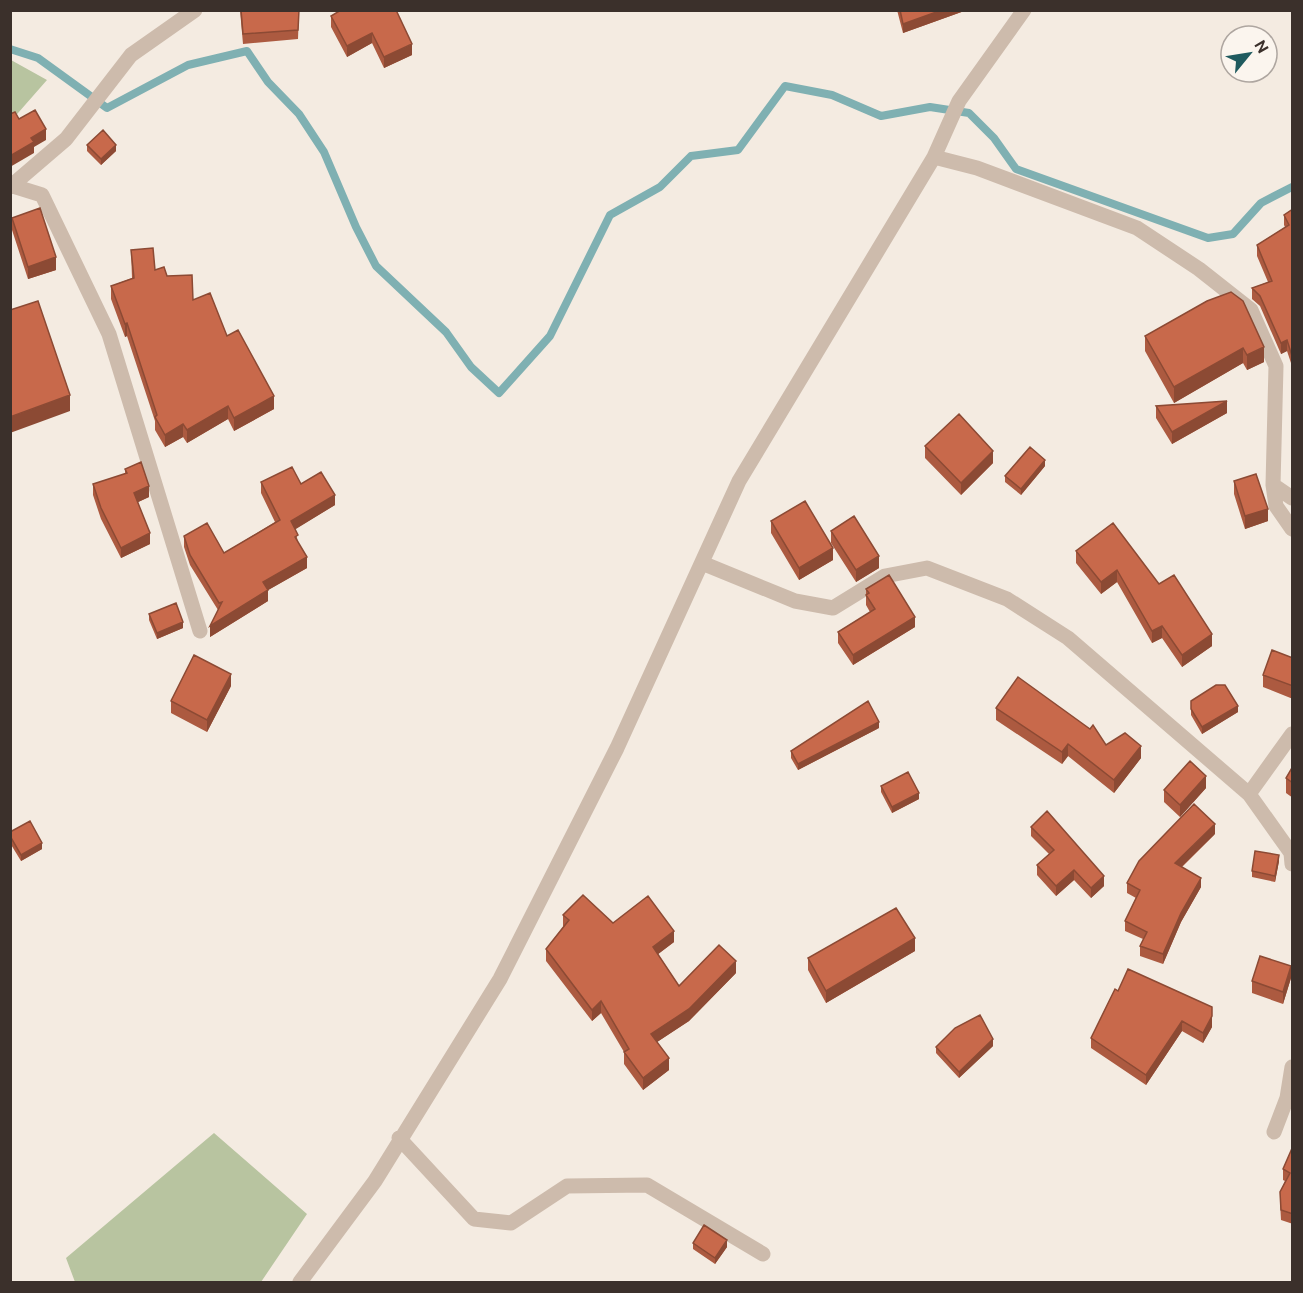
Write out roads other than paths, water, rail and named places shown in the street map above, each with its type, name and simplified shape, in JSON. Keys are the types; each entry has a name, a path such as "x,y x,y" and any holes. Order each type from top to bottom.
{"street":[{"path":"12,186 66,139 131,55 195,10"},
{"path":"300,1282 375,1181 399,1138 500,979 617,748 739,481 934,157 959,101 1024,10"},
{"path":"934,157 977,168 1137,228 1199,269 1251,310 1276,366 1273,485 1276,506 1293,528"},
{"path":"12,186 42,195 109,334 200,631"},
{"path":"1273,485 1293,498"},
{"path":"702,563 795,601 833,608 885,576 927,568 1007,599 1068,638 1249,794 1292,853 1293,864"},
{"path":"1249,794 1293,734"},
{"path":"1274,1132 1287,1098 1293,1067"},
{"path":"399,1138 474,1219 511,1223 567,1186 647,1185 763,1254"}],"waterway":[{"path":"10,49 38,58 107,108 188,65 247,51 268,82 299,114 324,152 356,227 376,266 446,332 471,367 499,393 550,336 610,215 660,187 691,156 738,150 785,86 832,95 881,116 930,107 969,113 994,138 1016,169 1208,238 1233,234 1261,203 1292,187"}]}
